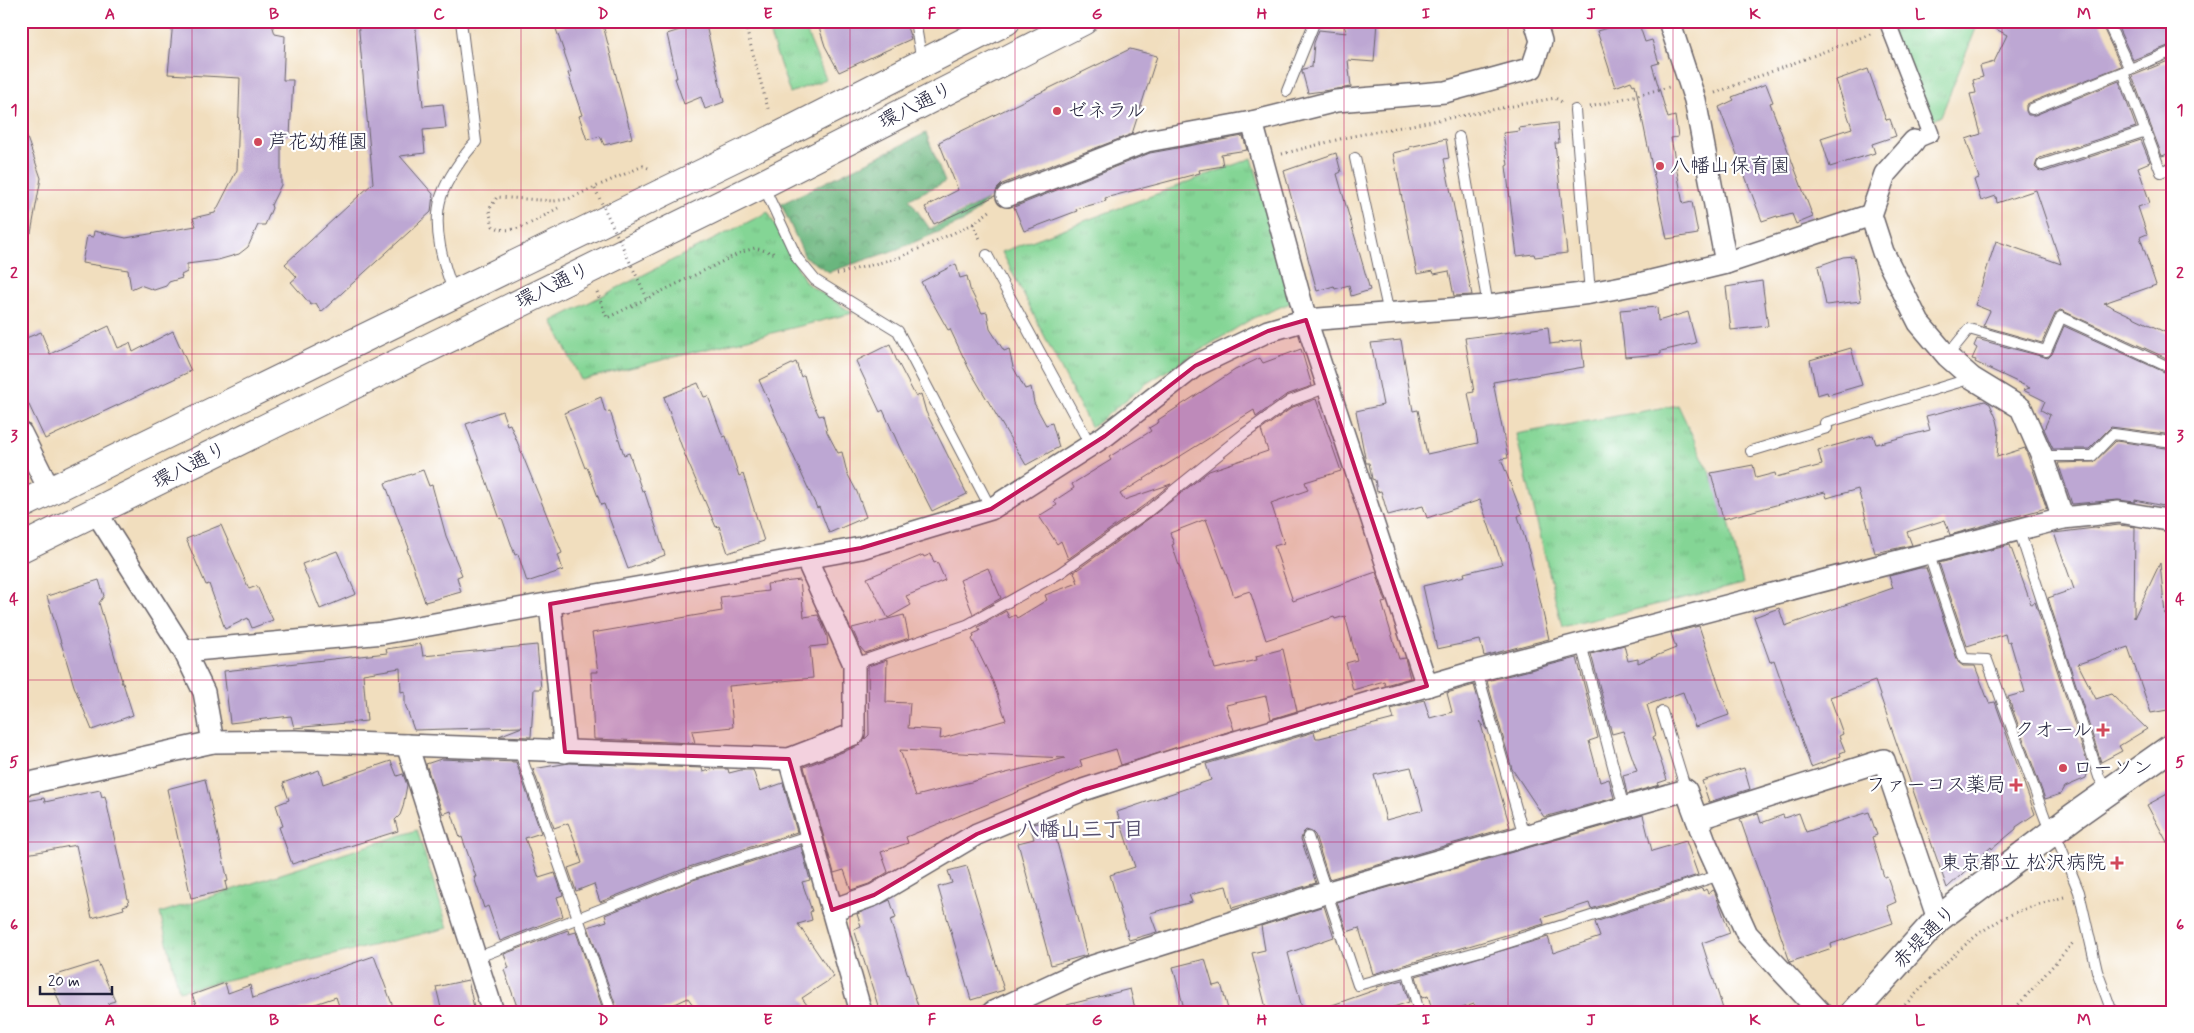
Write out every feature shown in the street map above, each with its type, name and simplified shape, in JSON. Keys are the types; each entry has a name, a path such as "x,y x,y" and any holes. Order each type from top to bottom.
{"main road":[{"name":"環八通り","path":"21,506 779,136 1006,21"},
{"name":"環八通り","path":"21,548 763,184 1083,21"}],"street":[{"path":"1007,196 1147,141 1252,122 1336,101 1445,92 1532,68 1541,42 1535,21"},
{"path":"1669,21 1692,91 1726,263"},
{"path":"1887,21 1931,134 1914,141 1886,174 1871,215 1883,252 1919,323 1947,356 1972,378 2021,408 2042,456 2063,518"},
{"path":"1252,122 1306,320 1427,686"},
{"path":"184,651 384,633 861,548 991,509 1091,446 1195,366 1268,331 1306,320 1488,306 1590,293 1643,283 1726,263 1871,215"},
{"path":"21,433 50,491"},
{"path":"96,512 184,651 204,692 213,742"},
{"path":"832,910 874,895 977,834 1083,790 1181,758 1477,671 2063,518 2119,512 2173,521"},
{"path":"21,785 213,742 295,741 789,759 854,734 854,664 806,558"},
{"path":"550,604 565,752"},
{"path":"407,745 494,1012"},
{"name":"赤堤通り","path":"1854,1012 1938,919 2108,791 2173,746"},
{"path":"789,759 861,1012"},
{"path":"1697,819 1884,760 1938,919"},
{"path":"993,1012 1090,967 1326,893 1686,790 1720,875 1747,934 1820,1012"}],"lane":[{"path":"454,294 446,272 438,230 441,197 464,155 476,142 461,21"},
{"path":"915,21 922,63"},
{"path":"1287,91 1315,21"},
{"path":"2107,21 2161,172 2173,167"},
{"path":"2032,109 2173,52"},
{"path":"1575,110 1590,293"},
{"path":"2042,166 2146,131"},
{"path":"1459,137 1488,306"},
{"path":"1355,158 1390,314"},
{"path":"763,184 797,258 815,280 898,331 991,509"},
{"path":"987,255 1091,446"},
{"path":"1947,356 1969,329 2046,352 2061,317 2173,369"},
{"path":"1751,451 1827,428 1825,423 1972,378"},
{"path":"854,664 967,625 1060,573 1147,512 1244,434 1290,402 1328,386"},
{"path":"2042,456 2092,456 2113,434 2173,442"},
{"path":"2019,530 2099,777 2108,791"},
{"path":"1928,552 1964,659 1987,660 2051,833 2060,845 2079,892 2097,971 2112,1012"},
{"path":"1581,644 1624,808"},
{"path":"1477,671 1524,836"},
{"path":"1662,712 1686,790"},
{"path":"519,750 611,1012"},
{"path":"476,958 692,874 810,835"},
{"path":"1308,837 1358,986 1491,948 1720,875"},
{"path":"1408,972 1419,1012"}],"path":[{"path":"744,21 770,113 779,136"},
{"path":"1262,159 1348,137 1555,98 1575,110 1692,91 1873,33 1876,42"},
{"path":"558,208 512,230 500,230 493,226 489,210 497,198 554,202 568,199 595,189 643,166"},
{"path":"595,189 647,298"},
{"path":"815,280 901,257 974,224 987,255"},
{"path":"595,288 608,318 742,252 755,248 797,258"},
{"path":"1898,1012 1963,947 1994,923 2023,909 2079,892"},
{"path":"2012,1012 2087,928"}],"highlighted area":[{"path":"1306,320 1427,686 1083,790 977,834 874,895 832,910 789,759 565,752 550,604 861,548 991,509 1105,436 1195,366 1268,331"}],"green space":[{"path":"765,21 802,21 826,79 790,93"},
{"path":"1887,21 1979,21 1941,116 1927,123"},
{"path":"926,133 945,182 909,199 930,229 989,199 967,220 898,249 829,272 805,257 781,204"},
{"path":"1252,158 1293,302 1253,318 1147,383 1091,428 1002,252"},
{"path":"768,212 806,283 853,313 581,380 552,321"},
{"path":"1678,405 1726,508 1743,584 1562,627 1516,434"},
{"path":"417,830 448,928 179,991 160,913"}],"building":[{"path":"173,21 271,21 275,34 285,36 283,80 293,80 290,136 281,136 281,185 271,205 272,208 265,225 258,225 248,247 239,254 218,260 187,264 187,272 181,275 182,278 169,282 166,286 154,290 140,285 131,289 128,270 82,263 87,236 93,237 94,231 126,238 196,226 193,218 215,213 237,170 240,78 168,74"},
{"path":"358,21 415,21 423,106 443,104 446,128 423,130 425,153 400,156 433,194 431,212 321,312 316,303 311,305 291,282 297,277 285,264 373,183"},
{"path":"582,21 602,21 632,138 604,145 600,136 587,140 579,116 582,115 568,73 571,72 556,29"},
{"path":"680,21 705,21 724,102 705,109 701,97 684,104 675,78 677,78 667,34 683,29"},
{"path":"817,21 905,21 911,39 839,72 825,46"},
{"path":"1342,21 1377,21 1374,62 1348,60 1351,87 1308,93 1302,71 1312,67 1314,43 1319,30 1347,33"},
{"path":"1612,21 1638,21 1645,42 1652,40 1659,63 1652,65 1668,118 1675,116 1678,137 1671,138 1683,204 1692,202 1698,234 1667,239 1635,84 1633,85 1631,81 1615,87 1597,31 1614,26"},
{"path":"1981,21 2100,21 2121,66 2029,103 2026,105 2026,111 2028,115 2035,115 2119,81 2136,127 2040,158 2035,167 2044,172 2141,140 2150,162 2138,167 2150,203 2138,207 2147,234 2140,237 2156,285 2104,303 2173,336 2173,361 2060,310 2055,314 2042,343 1983,326 1990,311 1975,305 1996,241 2061,264 2036,190 1997,203 1996,196 1981,201 1974,180 1979,178 1966,139 1981,134 1970,94 1976,93 1973,80 1983,77 1980,66 1994,62 2007,35"},
{"path":"2115,21 2173,21 2173,44 2133,60"},
{"path":"1130,49 1157,56 1132,134 1002,184 997,189 995,196 934,224 925,207 958,190 939,142"},
{"path":"2173,59 2173,152 2162,156 2132,76"},
{"path":"1868,69 1886,120 1890,119 1896,136 1872,144 1875,153 1830,167 1821,138 1852,128 1836,80"},
{"path":"1766,84 1773,102 1770,103 1813,217 1796,224 1792,214 1762,221 1719,107 1734,100 1732,97"},
{"path":"1557,123 1559,143 1555,143 1567,253 1535,257 1534,254 1517,256 1503,133 1520,131 1519,128"},
{"path":"21,129 24,129 41,178 31,233 21,232"},
{"path":"1243,136 1247,150 1221,154 1223,166 1199,170 1200,173 1105,198 1106,201 1076,209 1077,211 1024,231 1014,207 1150,153"},
{"path":"1446,139 1449,158 1444,159 1472,295 1454,296 1449,271 1434,274 1433,271 1417,274 1393,153 1410,149 1409,147"},
{"path":"1336,153 1341,172 1337,174 1370,290 1351,296 1349,285 1335,289 1334,286 1317,291 1284,171"},
{"path":"1854,256 1861,301 1826,305 1818,266 1843,257"},
{"path":"956,264 960,278 967,276 970,289 982,313 987,312 990,329 1004,351 1009,349 1013,367 1025,389 1031,387 1034,403 1046,425 1052,423 1059,447 1026,465 969,369 950,329 948,330 921,282"},
{"path":"1762,281 1768,326 1731,330 1726,287"},
{"path":"1657,307 1658,321 1688,312 1696,343 1661,351 1661,354 1625,357 1620,310"},
{"path":"109,326 118,348 130,343 133,352 173,331 191,371 45,439 21,388 21,340 41,332 50,354"},
{"path":"2064,326 2173,376 2173,435 2111,427 2089,449 2053,449 2044,429 2050,415 2041,410 2045,401 2023,390 2030,388 1972,359 1977,348 1974,346 1977,339 2048,358 2052,354"},
{"path":"1548,327 1550,344 1581,340 1584,367 1493,382 1508,458 1501,459 1522,514 1518,516 1529,552 1549,639 1484,656 1480,640 1437,649 1423,586 1465,576 1464,573 1502,564 1480,500 1427,518 1423,506 1388,515 1381,491 1377,492 1369,463 1366,463 1356,411 1383,405 1371,343 1401,340 1413,411 1418,410 1427,454 1478,443 1468,393 1474,392 1465,338"},
{"path":"890,344 916,397 921,394 926,412 967,494 932,511 883,410 880,412 856,361"},
{"path":"1851,348 1862,385 1828,395 1827,392 1817,395 1810,360"},
{"path":"1301,349 1312,386 1286,395 1256,417 1254,410 1120,494 1124,500 1171,484 1068,559 1061,541 1057,544 1039,516 1057,505 1054,501 1074,488 1072,484 1111,460 1109,457 1151,431 1149,428 1159,422 1158,420 1235,370 1260,358 1263,363"},
{"path":"796,362 801,377 804,375 810,397 819,416 823,415 827,432 838,453 842,452 847,473 857,492 866,517 829,533 819,507 817,508 759,380"},
{"path":"698,383 704,397 708,396 723,437 726,436 739,476 743,474 764,541 728,553 719,526 716,527 684,453 664,397"},
{"path":"601,397 605,412 610,411 624,455 629,453 642,491 644,490 665,555 628,569 604,504 601,505 564,413"},
{"path":"1316,399 1341,471 1305,482 1308,490 1271,503 1284,543 1274,546 1293,601 1376,572 1386,602 1382,603 1399,659 1405,658 1410,678 1385,685 1384,681 1353,690 1346,663 1357,660 1345,616 1335,619 1334,617 1266,640 1250,591 1234,596 1206,519 1170,533 1174,544 1172,545 1199,616 1215,669 1257,660 1256,656 1283,649 1297,711 1271,719 1266,696 1226,705 1234,730 1121,765 1116,749 1080,760 1082,766 906,837 908,843 881,852 888,872 869,884 851,890 844,870 834,873 804,767 858,746 869,735 868,666 887,660 886,702 910,703 908,728 941,730 940,739 1006,720 993,682 972,639 974,637 973,634 980,631 978,627 1006,611 1009,618 1015,615 1017,618 1047,600 1045,595 1078,583 1074,572 1151,517 1209,471 1268,451 1261,430 1293,407","holes":["900,750 1065,758 916,796"]},
{"path":"1985,401 1990,404 1999,429 1997,457 2025,448 2047,509 1950,535 1945,520 1907,532 1912,545 1875,553 1858,489 1827,498 1825,492 1723,519 1711,473 1753,465 1756,478 1775,473 1776,477 1822,465 1818,450 1873,435 1876,444 1930,430 1926,416"},
{"path":"502,411 507,425 510,424 562,553 558,555 563,570 527,582 518,554 515,555 502,518 500,519 466,424"},
{"path":"2116,441 2173,449 2173,508 2135,500 2135,502 2118,500 2072,504 2058,463 2094,462"},
{"path":"423,470 429,486 432,485 446,536 462,575 457,577 461,592 425,602 407,549 409,548 385,483"},
{"path":"221,525 249,589 257,586 273,620 252,628 248,618 225,629 209,584 206,585 186,539"},
{"path":"2119,525 2135,527 2134,618 2160,563 2165,614 2168,616 2173,628 2173,709 2151,713 2128,647 2078,664 2096,699 2111,694 2147,729 2119,746 2122,751 2101,762 2048,598 2074,589 2054,533"},
{"path":"2010,545 2031,604 2035,602 2089,768 2086,778 2065,787 2061,794 2045,799 2008,697 2025,692 2010,641 2007,642 2005,634 1967,646 1939,563"},
{"path":"337,551 356,594 320,609 302,564"},
{"path":"931,554 934,563 937,562 945,580 906,596 911,605 888,618 867,578 923,555 924,557"},
{"path":"988,568 1001,598 973,614 960,580"},
{"path":"1926,568 1958,662 1963,666 1975,666 1989,703 1995,702 2035,814 2016,827 1992,849 1991,847 1947,888 1875,681 1830,697 1843,734 1839,736 1845,751 1840,753 1841,756 1811,767 1774,660 1770,662 1754,617 1779,608 1785,626 1893,588 1889,576"},
{"path":"99,580 104,596 99,603 121,683 123,683 133,715 92,730 74,686 47,596"},
{"path":"800,580 804,617 818,615 827,636 828,645 810,647 813,678 729,686 733,727 692,731 695,743 594,739 591,672 598,672 592,633 722,611 720,597 768,591 767,584"},
{"path":"904,615 909,638 865,653 860,647 852,628"},
{"path":"1699,626 1729,715 1695,727 1683,692 1647,705 1656,735 1653,737 1667,780 1658,783 1659,785 1627,794 1623,775 1637,771 1623,731 1612,734 1591,654 1624,645 1628,661 1638,659 1638,663 1676,648 1671,633"},
{"path":"421,644 423,656 537,645 541,689 534,689 531,737 499,736 522,727 414,730 405,704 405,691 401,692 400,668 363,674 367,721 294,728 291,716 230,723 224,671 387,653 386,649"},
{"path":"1577,658 1598,738 1589,741 1600,782 1609,779 1614,798 1544,817 1512,769 1487,681"},
{"path":"1474,685 1487,730 1480,721 1510,827 1329,879 1315,835 1306,830 1301,839 1316,883 1232,908 1226,886 1189,895 1192,902 1150,913 1157,932 1129,940 1110,875 1135,867 1117,812 1211,780 1206,764 1314,732 1316,738 1320,738 1394,719 1391,709 1424,700 1430,718 1452,712 1447,693","holes":["1411,767 1423,810 1386,820 1374,775"]},
{"path":"441,759 516,762 541,833 525,838 539,878 555,873 563,895 557,897 563,916 500,941 488,906 484,908 474,877 476,877 451,811 443,814 434,789 426,764"},
{"path":"391,761 397,776 403,774 407,785 403,807 400,815 395,820 398,831 292,864 279,827 283,826 276,805 289,800 283,783 319,770 323,784"},
{"path":"569,763 702,768 703,772 714,769 728,769 729,773 753,770 760,791 783,783 797,832 689,867 600,902 594,884 576,891 568,868 582,863 575,841 568,823 554,828 533,769"},
{"path":"1744,768 1750,789 1709,802 1702,781"},
{"path":"205,779 228,881 225,882 227,890 191,898 167,789"},
{"path":"100,790 102,797 105,796 129,904 123,906 124,909 92,918 76,845 21,855 21,802 44,798 45,802"},
{"path":"2173,791 2173,853 2147,805"},
{"path":"1869,812 1877,835 1872,837 1884,877 1887,876 1896,902 1887,906 1893,923 1831,944 1832,948 1790,962 1740,819 1758,813 1761,823 1783,815 1784,818 1799,813 1806,832"},
{"path":"1643,815 1652,851 1686,841 1698,875 1591,909 1589,903 1542,918 1544,924 1373,974 1359,928 1347,932 1337,902"},
{"path":"1051,820 1087,955 1051,965 1018,843 1034,839 1030,825"},
{"path":"801,846 810,880 802,882 812,911 810,912 812,920 798,924 834,977 802,998 807,1005 797,1012 698,1012 688,998 658,1012 618,1012 588,927 607,921 605,915 693,880"},
{"path":"967,866 1004,990 971,1000 938,887 952,883 948,871"},
{"path":"1702,888 1703,891 1706,889 1708,893 1714,890 1730,933 1702,943 1724,1012 1476,1012 1474,1004 1451,1012 1433,1012 1428,996 1422,998 1416,976 1548,937 1553,953 1600,937 1595,922"},
{"path":"890,900 896,918 890,920 920,1012 880,1012 854,929 861,926 857,914"},
{"path":"1324,906 1334,937 1288,953 1303,1012 1267,1012 1252,953 1265,950 1261,926"},
{"path":"568,930 569,934 576,932 604,1012 519,1012 504,970 509,968 504,954"},
{"path":"374,956 395,1012 341,1012 336,997 292,1012 184,1012 184,1009 196,1005 192,995 225,983 228,993 250,985 253,998"},
{"path":"1205,959 1213,986 1221,984 1228,1009 1217,1012 1185,1012 1173,967"},
{"path":"98,962 115,1001 108,1003 112,1012 63,1012 50,977"},
{"path":"468,980 475,1012 442,1012 436,987"},
{"path":"1403,980 1409,1002 1378,1012 1322,1012 1321,1009 1378,989 1377,987"},
{"path":"1130,989 1136,1012 1068,1012 1067,1005"}],"place":[{"name":"ゼネラル","path":"1057,111"},
{"name":"芦花幼稚園","path":"258,142"},
{"name":"八幡山保育園","path":"1660,166"},
{"name":"クオール","path":"2103,730"},
{"name":"ローソン","path":"2063,768"},
{"name":"ファーコス薬局","path":"2016,785"},
{"name":"東京都立 松沢病院","path":"2117,863"}],"district":[{"name":"八幡山三丁目","path":"1081,830"}]}
